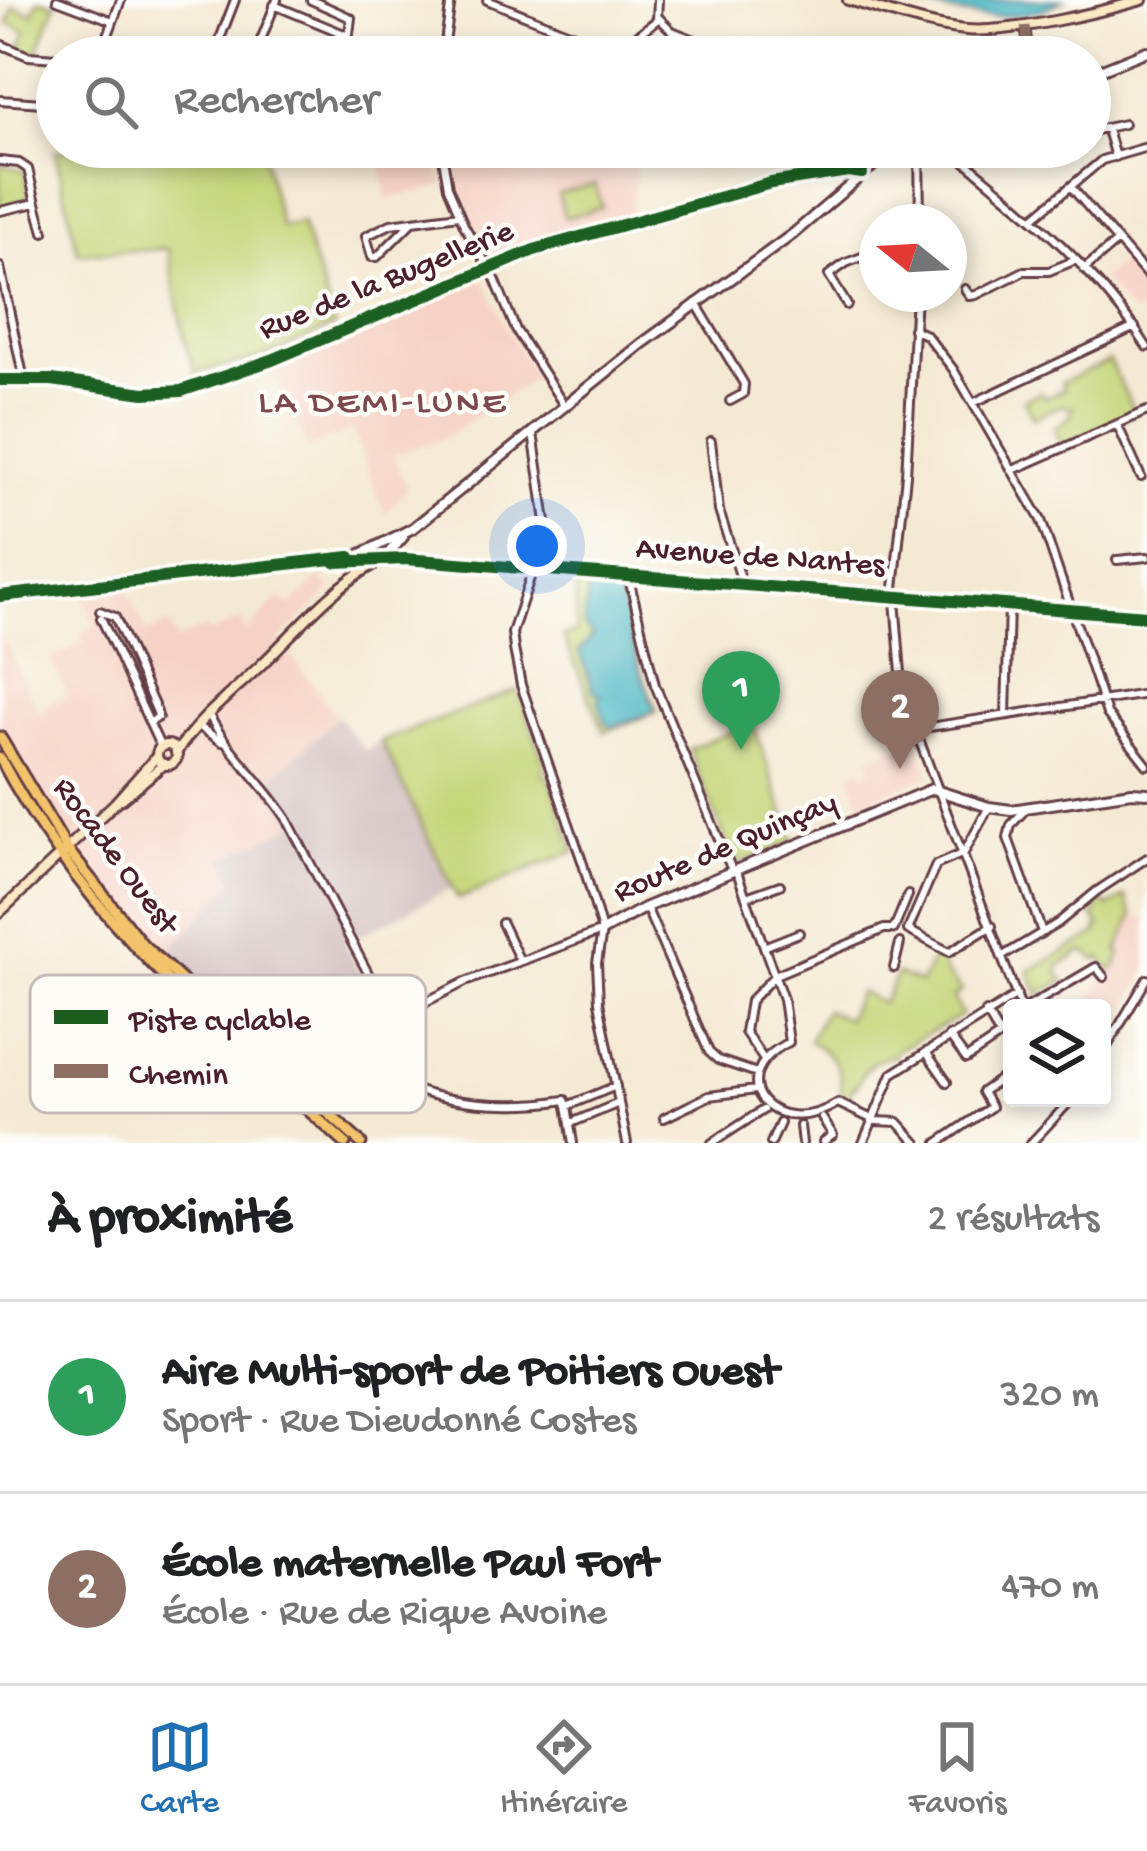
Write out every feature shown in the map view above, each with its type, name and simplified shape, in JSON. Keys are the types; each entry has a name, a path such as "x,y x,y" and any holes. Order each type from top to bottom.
{"main road":[{"path":"848,0 964,30 1025,26 1142,0"},
{"path":"335,562 355,557 368,560"},
{"path":"0,596 368,560"},
{"path":"0,912 368,560"},
{"name":"Avenue de Nantes","path":"368,560 628,575 1147,616"},
{"path":"361,571 383,560"},
{"name":"Rocade Ouest","path":"0,737 63,853 159,975"},
{"path":"0,758 63,853"},
{"name":"Rocade Ouest","path":"63,853 174,975"},
{"name":"Rocade Ouest","path":"311,1113 345,1143"},
{"name":"Rocade Ouest","path":"328,1113 361,1143"}],"street":[{"path":"57,0 113,22"},
{"path":"108,36 122,0"},
{"path":"221,36 235,0"},
{"path":"263,36 276,3 349,36 349,16 311,0"},
{"path":"446,36 452,0"},
{"path":"487,0 579,36"},
{"path":"658,0 658,17 685,36"},
{"path":"635,36 658,17"},
{"path":"1025,26 1026,36"},
{"path":"0,44 36,57"},
{"path":"1111,66 1147,51"},
{"path":"0,100 36,103"},
{"path":"1111,129 1124,124"},
{"path":"1111,144 1115,157"},
{"path":"1111,158 1147,147"},
{"path":"0,161 25,166 44,232"},
{"path":"445,168 459,214 516,329 565,407"},
{"path":"368,560 696,303 794,234 868,168"},
{"path":"919,168 920,204"},
{"path":"973,168 1076,260 1147,347"},
{"path":"1033,218 1093,168"},
{"name":"Rue de la Bugellerie","path":"0,380 181,392 272,360 488,267 771,183 862,173"},
{"path":"1071,187 1147,275"},
{"path":"0,211 36,203"},
{"path":"412,220 372,257 366,236 390,225 412,220 459,214"},
{"path":"1084,269 1118,241"},
{"path":"847,305 829,274 859,257"},
{"path":"967,292 976,295 1024,271 1049,272 1076,260"},
{"path":"0,267 25,380"},
{"path":"696,303 744,384 743,394 730,401"},
{"path":"914,312 896,596 903,697 1019,999"},
{"path":"975,402 1135,327"},
{"path":"913,329 926,335 975,402 1041,520 1102,700 1126,743 1147,765"},
{"path":"1013,470 1147,411"},
{"path":"1118,424 1142,477"},
{"path":"533,433 549,542 547,570"},
{"path":"712,441 719,511 743,585"},
{"path":"383,560 413,528"},
{"path":"355,557 387,544"},
{"path":"1117,560 1147,557"},
{"path":"533,569 512,633 520,685 584,864 602,931 598,1002 627,1143"},
{"path":"628,575 656,686 775,975 789,1042 764,1060 758,1073 756,1090 764,1110 780,1123 800,1126 822,1118 838,1103 871,1119 898,1122 917,1143"},
{"path":"1006,715 1009,605"},
{"path":"100,614 165,754"},
{"path":"916,730 1147,694"},
{"path":"209,715 225,744 267,789 287,819 369,975"},
{"path":"197,726 225,744"},
{"path":"939,789 989,807 1025,809 1147,793"},
{"name":"Route de Quinçay","path":"602,931 646,907 939,789"},
{"path":"989,807 964,853 936,865 908,926 909,933 949,952 992,926"},
{"path":"1025,809 1011,825 1008,838 1042,932"},
{"path":"1003,956 1147,858"},
{"path":"746,897 780,885"},
{"path":"764,1060 745,1032 745,1010 775,975 884,929 894,929 908,896"},
{"path":"646,907 709,1052 718,1060 758,1073"},
{"path":"502,923 520,961"},
{"path":"426,1002 465,982 602,931"},
{"path":"766,946 799,933"},
{"path":"894,968 900,943"},
{"path":"1040,999 1096,968 1104,976"},
{"path":"1111,1040 1147,979"},
{"path":"863,1143 892,1074 1017,995"},
{"path":"949,1036 966,1059 992,1043 1000,1036 986,1012"},
{"path":"926,1052 947,1082"},
{"path":"938,1143 992,1107 982,1092 1003,1077"},
{"path":"567,1106 616,1086"},
{"path":"664,1118 709,1096 756,1090"},
{"path":"426,1093 524,1105 565,1100 573,1143"},
{"path":"735,1094 739,1105"},
{"path":"571,1123 620,1103"},
{"path":"1030,1143 1062,1107"},
{"path":"712,1143 764,1110"},
{"path":"848,1120 854,1110"},
{"path":"822,1118 833,1135 823,1142"},
{"path":"773,1142 780,1123"},
{"path":"800,1126 802,1143"}],"shaded area":[{"path":"381,168 440,169 443,185 382,201 387,196"},
{"path":"455,168 638,168 629,219 493,257"},
{"path":"1127,257 1147,281 1147,305 1136,314 1099,276"},
{"path":"484,279 536,377 442,439 393,455 407,489 385,514 352,429 308,448 274,368"},
{"path":"320,577 332,589 279,641 338,717 267,783 296,825 225,858 236,882 164,955 56,826 12,751 0,726 0,633 38,711 67,695 50,659 84,643 80,633 95,625 83,596 128,591 148,633 168,624 177,640 205,627 209,633 241,620 247,632 279,597 290,607"},
{"path":"338,717 365,751 381,741 452,888 345,943 362,975 186,975 164,955 235,882 224,858 295,825 267,783"},
{"path":"917,737 929,775 861,803 849,772 872,770 868,757"},
{"path":"1133,915 1147,920 1147,971 1111,1033 1111,999 1092,999 1115,966"}],"green space":[{"path":"38,0 56,3 43,36 36,36 36,53 20,49 26,31 8,23 14,7 33,14"},
{"path":"0,164 25,171 27,201 0,208"},
{"path":"59,168 266,168 281,227 301,223 335,326 261,358 195,373 168,249 78,253"},
{"path":"595,184 602,207 565,218 558,194"},
{"path":"1109,361 1135,413 1062,445 1054,428 1069,418 1073,407 1060,406 1033,418 1024,400 1064,389 1061,383"},
{"path":"576,581 619,584 657,712 604,732 563,636 576,632"},
{"path":"518,690 545,765 542,774 550,779 575,851 458,899 381,741"},
{"path":"753,723 794,842 740,863 733,859 689,749"},
{"path":"1098,896 1108,907 1125,897 1133,915 1116,967 1111,970 1101,958 1096,960 1084,951 1060,965 1058,972 1064,981 1039,994 1029,971 1098,933 1100,926 1093,916 1098,911"},
{"path":"934,956 962,991 953,997 962,1015 897,1050 894,1057 875,1061 853,1086 848,1101 841,1098 836,1064 809,1041 825,1010 847,1019 859,992 883,1003 897,974 921,983"}],"water":[{"path":"902,0 1064,0 1025,14 983,16"},
{"path":"588,588 619,592 654,707 653,712 612,727 606,724 598,701 602,695 594,692 579,651 593,636 584,626"}],"marked path":[{"path":"1025,26 1026,36"}],"cycle path":[{"path":"0,380 52,380 144,393 181,391 272,360 534,250 771,183 862,173"},
{"path":"0,596 350,557"},
{"path":"335,562 405,559 1147,616"}],"place":[{"name":"Aire Multi-sport de Poitiers Ouest","path":"741,750"},
{"name":"École maternelle Paul Fort","path":"900,769"}],"district":[{"name":"LA DEMI-LUNE","path":"383,404"}]}
